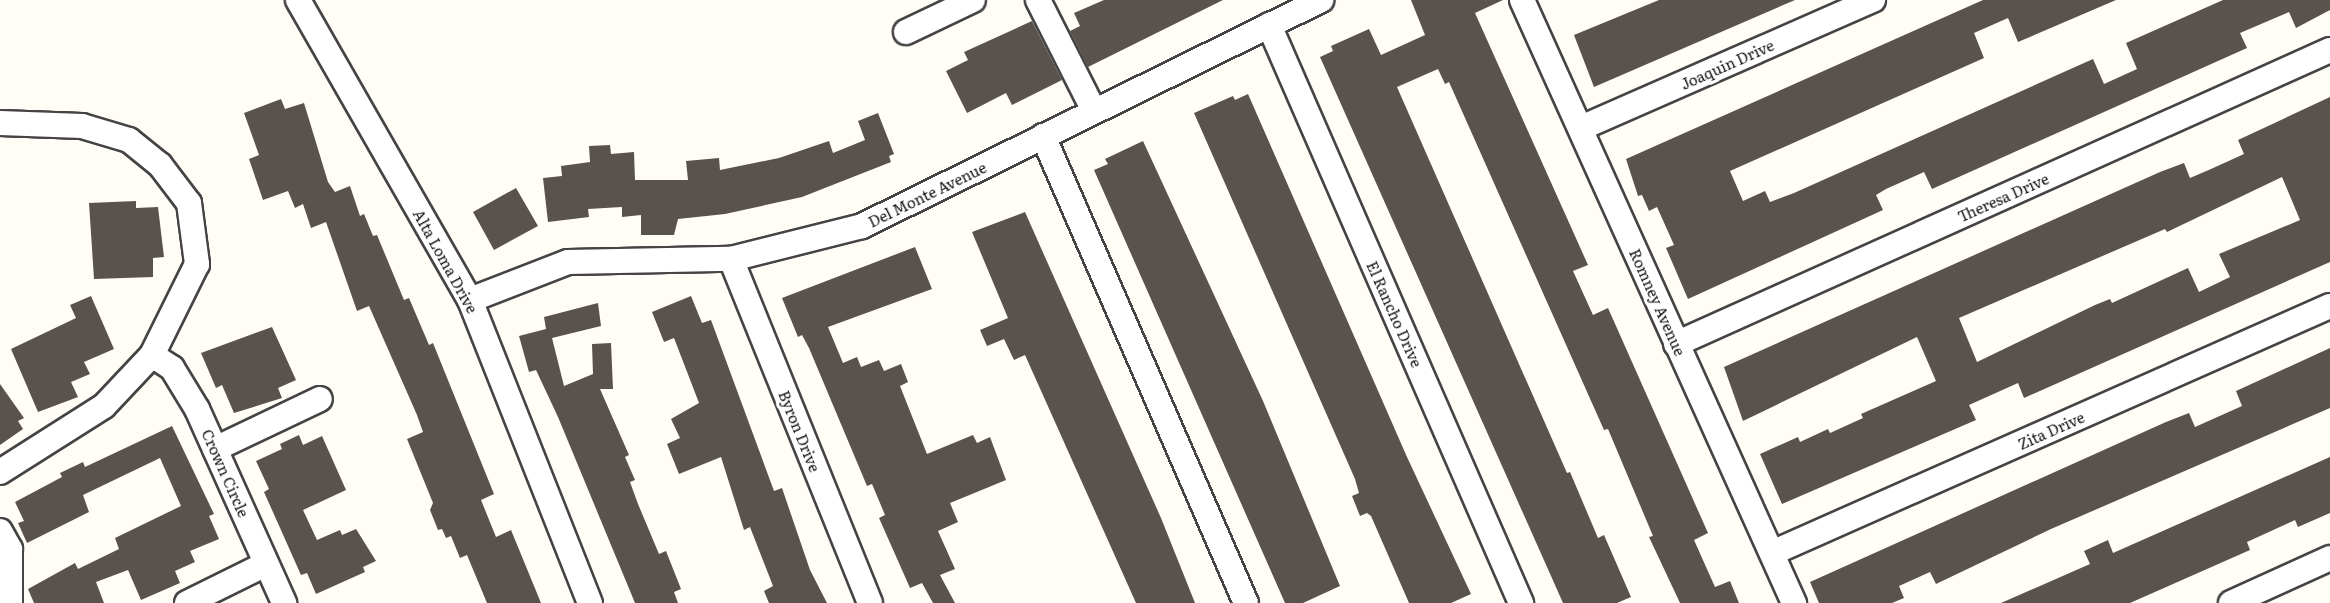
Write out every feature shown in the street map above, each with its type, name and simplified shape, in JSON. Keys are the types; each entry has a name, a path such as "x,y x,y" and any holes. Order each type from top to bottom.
{"street":[{"name":"Alta Loma Drive","path":"298,0 470,300 590,603"},
{"path":"906,32 973,0"},
{"path":"1038,0 1094,111"},
{"name":"Del Monte Avenue","path":"470,300 568,262 731,259 862,226 1321,0"},
{"name":"Romney Avenue","path":"1522,0 1794,603"},
{"name":"Joaquin Drive","path":"1581,128 1873,0"},
{"name":"El Rancho Drive","path":"1269,25 1521,603"},
{"name":"Theresa Drive","path":"1676,344 2330,50"},
{"path":"0,123 82,118 129,140 160,165 189,203 197,264 152,355 104,406 0,472"},
{"path":"1044,136 1246,603"},
{"name":"Byron Drive","path":"731,259 870,603"},
{"name":"Zita Drive","path":"1772,554 2330,306"},
{"name":"Crown Circle","path":"152,355 172,369 198,409 284,603"},
{"path":"215,449 320,399"},
{"path":"0,531 10,549 10,603"},
{"path":"2231,603 2330,558"},
{"path":"187,603 266,564"}],"building":[{"path":"1104,0 1223,0 1088,67 1070,31 1080,26 1074,13"},
{"path":"1411,0 1503,0 1475,13 1588,265 1573,271 1593,315 1608,308 1708,533 1694,540 1715,587 1730,581 1739,603 1680,603 1649,537 1653,536 1608,429 1604,430 1449,82 1445,84 1438,69 1397,87 1567,473 1570,472 1598,538 1604,535 1631,597 1617,603 1563,603 1320,57 1333,51 1331,46 1369,29 1381,55 1425,35"},
{"path":"1659,0 1795,0 1594,87 1574,35"},
{"path":"1983,0 2116,0 2018,42 2008,18 1974,33 1984,58 1730,171 1743,201 1765,191 1770,202 1794,193 2093,59 2104,84 2137,69 2126,43 2223,0 2330,0 2330,10 2296,28 2289,12 2240,33 2247,48 1932,189 1924,172 1886,189 1876,195 1883,210 1688,299 1666,248 1674,245 1657,207 1649,211 1642,195 1638,196 1626,159"},
{"path":"1032,21 1062,80 1012,105 1006,93 967,113 946,71 968,60 964,52"},
{"path":"1248,94 1407,457 1471,594 1451,603 1409,603 1371,516 1367,513 1360,516 1352,496 1359,493 1355,479 1194,113 1233,96 1235,100"},
{"path":"2330,97 2330,262 2024,398 2018,383 1969,405 1976,420 1782,504 1760,454 1798,437 1800,442 1828,429 1830,433 1863,418 1861,414 1936,381 1917,337 1743,421 1724,367 2160,172 2184,163 2190,178 2211,169 2244,154 2238,140","holes":["2282,177 2300,220 2219,254 2230,277 2199,292 2188,268 2112,303 2110,299 2095,305 1977,362 1959,318 2165,229 2167,232"]},
{"path":"281,99 285,109 304,103 328,182 335,192 350,186 360,216 364,214 373,236 377,235 404,300 409,298 429,345 433,343 494,494 481,500 496,537 511,530 541,603 487,603 467,555 460,558 451,536 446,538 442,529 438,530 430,510 433,503 407,439 423,432 417,415 369,306 357,311 326,222 311,228 303,204 295,208 288,191 263,200 249,159 259,155 244,113"},
{"path":"878,113 894,154 889,156 891,162 802,197 725,214 678,219 674,235 641,235 641,215 622,217 622,207 588,209 589,217 548,222 543,178 562,176 561,166 590,162 589,146 610,145 611,154 634,152 635,180 688,180 686,161 719,158 720,170 779,158 829,141 833,153 865,140 858,121"},
{"path":"1143,141 1263,401 1340,586 1303,603 1285,603 1094,170 1108,164 1105,159"},
{"path":"516,188 538,226 494,250 473,212"},
{"path":"136,201 136,208 158,207 164,257 153,258 153,277 94,279 89,203"},
{"path":"1025,212 1161,518 1195,603 1136,603 1025,355 1014,360 1004,339 987,346 980,330 1008,318 972,232"},
{"path":"915,247 932,289 828,327 843,363 857,357 861,367 879,360 884,371 901,364 908,382 900,386 927,454 973,435 977,443 990,437 1006,480 950,503 958,522 938,531 955,569 940,575 955,603 933,603 922,583 910,588 879,518 885,515 872,484 867,486 809,348 802,335 798,337 782,298"},
{"path":"91,296 114,349 84,362 90,374 71,382 78,397 38,412 11,349 76,318 70,305"},
{"path":"691,296 702,323 711,320 774,491 782,488 810,570 827,603 769,603 764,591 773,586 750,527 744,530 721,457 679,474 667,444 680,438 671,419 699,403 674,338 664,342 652,312"},
{"path":"598,303 601,326 552,338 564,386 593,374 592,344 611,343 613,389 600,389 629,455 625,457 635,480 630,482 638,504 659,554 666,551 681,589 674,592 678,603 635,603 558,417 536,370 529,372 519,336 546,329 544,317"},
{"path":"272,327 296,380 278,388 282,398 234,413 222,385 216,388 201,353"},
{"path":"2330,348 2330,408 2051,529 1936,584 1930,572 1899,586 1904,598 1892,603 1819,603 1810,582 2166,422 2189,413 2195,427 2242,406 2236,391"},
{"path":"0,384 24,418 18,421 23,429 0,445"},
{"path":"172,426 214,514 209,516 219,539 190,551 195,562 175,571 180,583 141,600 128,570 96,582 104,603 34,603 28,589 75,563 78,569 119,549 115,538 181,506 160,458 83,495 89,512 27,543 18,523 24,521 15,502 62,477 60,473 83,462 85,467"},
{"path":"299,435 303,445 322,436 346,490 303,510 317,540 340,530 342,535 356,529 376,561 363,567 365,572 316,594 307,573 301,575 264,492 269,489 256,461 282,449 280,444"},
{"path":"2330,457 2330,513 2298,527 2295,520 2247,542 2250,550 2130,603 2001,603 2090,564 2084,551 2108,540 2113,553"}]}
